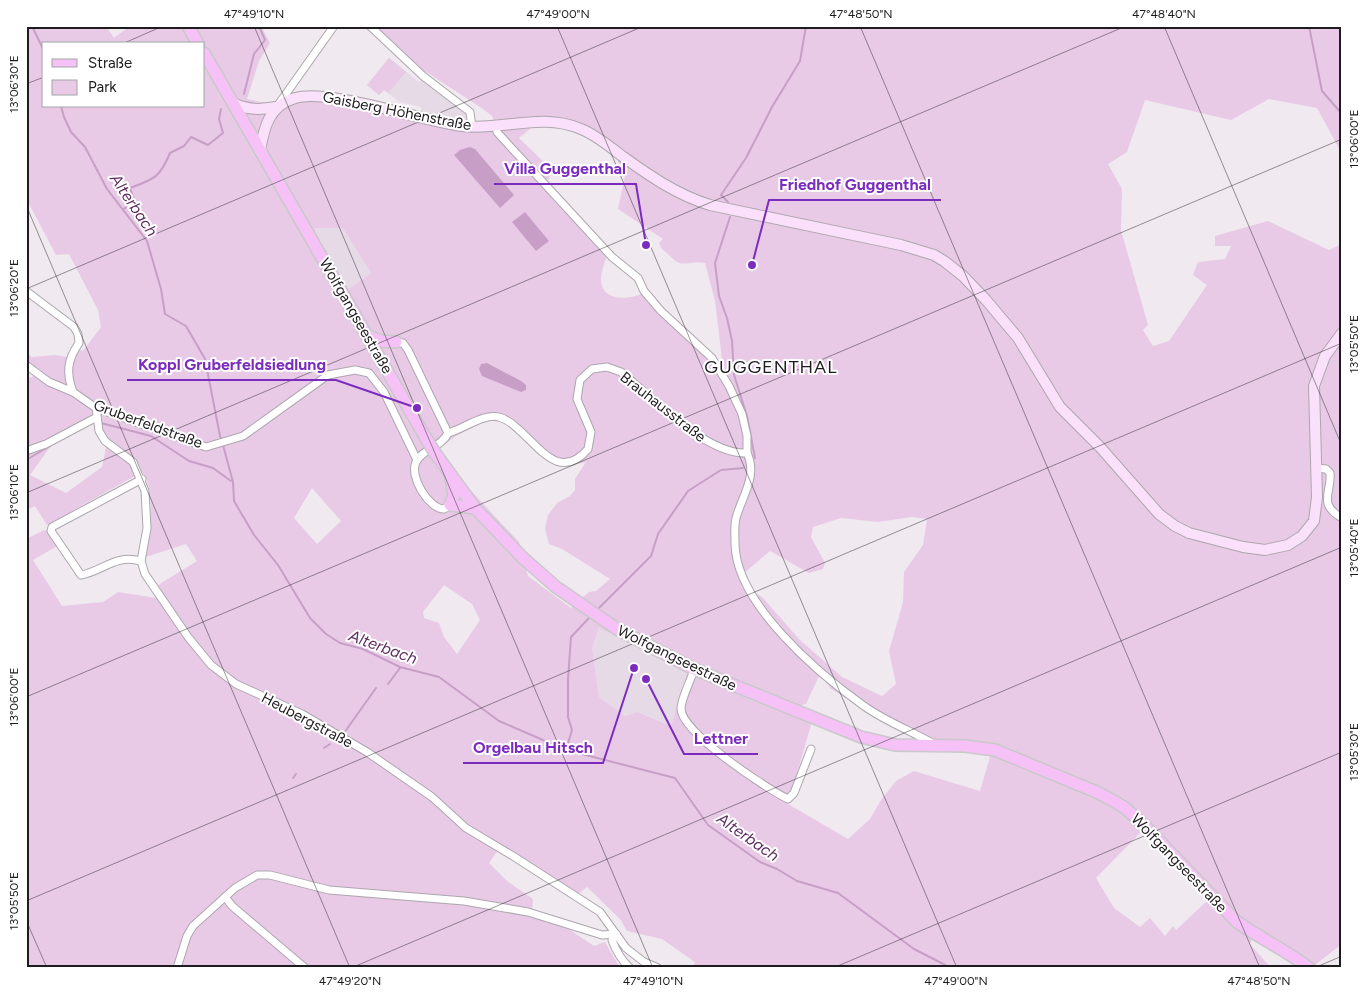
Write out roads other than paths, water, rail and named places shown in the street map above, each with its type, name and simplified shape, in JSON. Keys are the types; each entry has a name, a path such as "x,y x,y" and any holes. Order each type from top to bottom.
{"main road":[{"path":"188,26 197,42"},
{"name":"Wolfgangseestraße","path":"205,55 435,453 475,508 533,568 585,609 632,638 694,669 861,737 895,745 965,746 995,750 1111,799 1146,827 1236,921 1250,932 1294,956 1309,968"},
{"name":"Gaisberg Höhenstraße","path":"233,103 250,109 276,107 294,98 312,96 472,127 548,120 564,123 593,135 666,186 700,202 894,244 934,255 963,276 1018,338 1060,407 1100,447 1166,520 1188,533 1248,549 1273,549 1299,539 1314,521 1317,507 1316,468"},
{"path":"260,151 266,124 276,107"},
{"path":"1316,468 1314,390 1325,356 1342,333"},
{"path":"368,336 380,341 396,342"},
{"path":"385,366 390,349 396,342"},
{"path":"451,476 454,495 450,505 475,508"}],"street":[{"path":"276,107 334,26"},
{"path":"370,26 423,76 470,112 472,127"},
{"path":"496,126 497,132 612,257 638,278 644,291 661,311 712,358 729,386 742,414 747,436 747,454 752,469 735,520 735,548 741,572 766,616 784,639 865,707 939,746"},
{"path":"26,291 74,327 78,334 79,343 71,354 68,369 73,392"},
{"path":"396,342 403,343 408,350 448,433 440,443 417,460"},
{"name":"Gruberfeldstraße","path":"26,365 49,382 73,392 96,408 206,447 232,441 243,436 328,375 356,370 368,372 384,392 417,460 414,474 421,489 440,509 450,505"},
{"name":"Brauhausstraße","path":"448,433 487,417 498,417 521,431 548,457 563,463 574,461 588,449 591,432 577,398 580,380 592,369 606,367 621,372 703,440 739,454 747,454"},
{"path":"96,408 99,431 106,441 133,462 142,479 145,491 147,528 142,560 130,558 103,565 81,575 51,531 52,527 142,479"},
{"path":"26,451 46,444 97,417"},
{"path":"1316,468 1326,469 1330,473 1327,490 1328,502 1333,511 1342,518"},
{"name":"Heubergstraße","path":"142,560 145,574 188,637 211,665 236,684 302,714 366,752 432,797 466,828 600,912 626,948 644,962 658,968"},
{"path":"694,669 681,708 683,717 710,746 740,770 788,799 794,793 811,749"},
{"path":"177,968 187,936 193,926 225,897 257,875 270,875 329,890 464,900 528,912 602,935 616,934"},
{"path":"225,897 232,906 305,968"},
{"path":"616,934 612,940 623,961 630,968"}],"waterway":[{"name":"Alterbach","path":"32,26 42,47"},
{"path":"244,94 254,54 265,40 259,26"},
{"path":"728,202 721,195 746,158 772,107 800,61 806,26"},
{"path":"1309,26 1322,91 1342,114"},
{"name":"Alterbach","path":"62,108 71,132 85,147 107,189 147,241 161,289 165,314 186,326 205,359 221,441"},
{"path":"124,209 134,200 130,188 156,176 170,153 184,146 191,137 208,145 223,133 219,119 221,109"},
{"path":"730,217 715,263 719,296 727,318 732,341 734,375 747,416 755,458"},
{"path":"101,423 151,436 189,461 213,468 231,481"},
{"name":"Alterbach","path":"223,445 233,482 234,501 254,535 278,565 310,618 326,634 340,643 363,649 400,667 439,677 499,721 566,750 675,778 708,825 760,862 777,869 797,881 838,893 914,949 951,968"},
{"path":"26,460 50,446"},
{"path":"598,609 651,556 658,534 688,491 721,470 743,468"},
{"path":"566,750 572,730 568,717 571,637 589,618"},
{"path":"388,684 400,668"},
{"path":"344,733 376,688"},
{"path":"324,748 330,744"},
{"path":"293,778 296,774"}],"place":[{"name":"Villa Guggenthal","path":"646,245"},
{"name":"Friedhof Guggenthal","path":"752,265"},
{"name":"Koppl Gruberfeldsiedlung","path":"417,408"},
{"name":"Orgelbau Hitsch","path":"634,668"},
{"name":"Lettner","path":"646,679"}],"district":[{"name":"GUGGENTHAL","path":"771,367"}]}
